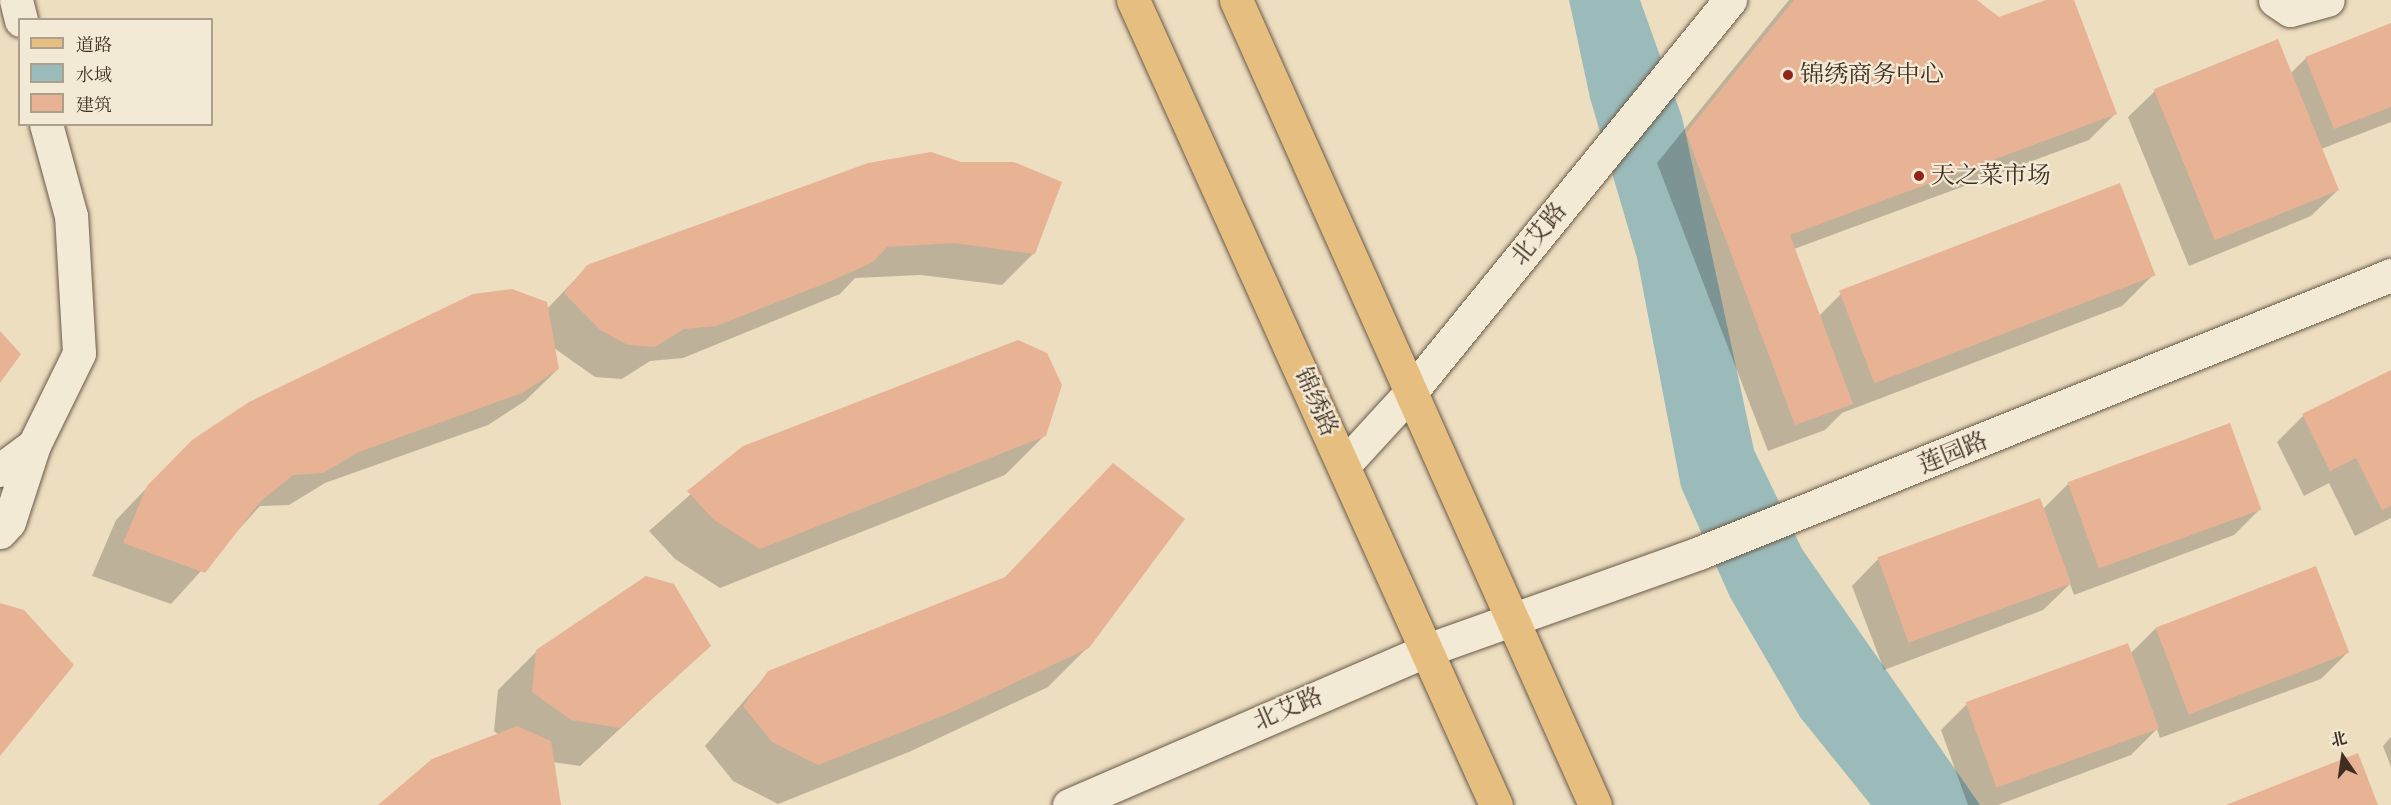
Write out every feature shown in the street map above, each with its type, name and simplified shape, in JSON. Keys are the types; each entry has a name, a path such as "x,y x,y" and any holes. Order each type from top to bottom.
{"main road":[{"name":"锦绣路","path":"1133,0 1496,805"},
{"path":"1236,0 1595,805"}],"street":[{"path":"16,0 20,18"},
{"name":"北艾路","path":"1344,465 1410,393 1730,0"},
{"path":"2275,0 2290,10 2328,0"},
{"path":"0,532 9,522 34,445 79,353 71,216 47,126"},
{"name":"莲园路","path":"1510,617 1700,553 2391,275"},
{"path":"0,470 34,445"},
{"name":"北艾路","path":"1069,805 1427,650 1510,617"}],"water":[{"path":"1569,0 1640,0 1682,117 1754,450 1802,549 1980,805 1871,805 1800,717 1730,597 1681,487 1637,258 1590,98"}],"building":[{"path":"1794,0 1977,0 1999,17 2046,0 2074,0 2117,114 1790,235 1853,404 1795,425 1686,133"},
{"path":"2391,23 2391,107 2334,129 2305,57"},
{"path":"2278,39 2339,190 2215,240 2154,89"},
{"path":"931,152 961,162 1014,162 1062,182 1035,254 954,243 887,247 873,262 829,282 716,326 684,329 655,347 628,345 600,330 564,293 587,265 868,163"},
{"path":"2120,183 2155,275 1874,383 1839,291"},
{"path":"512,289 547,302 559,369 522,393 359,452 323,473 293,475 261,501 205,573 123,543 147,486 192,440 249,402 473,294"},
{"path":"0,331 21,354 0,383"},
{"path":"1018,340 1047,353 1062,385 1046,436 760,549 714,520 687,491 743,446"},
{"path":"2391,370 2391,506 2382,510 2356,458 2330,471 2302,414"},
{"path":"2230,423 2261,509 2099,569 2067,482"},
{"path":"1113,463 1185,519 1089,648 950,713 818,765 772,742 743,706 768,671 1005,577"},
{"path":"2040,498 2071,584 1909,643 1877,557"},
{"path":"2316,566 2349,653 2189,714 2155,628"},
{"path":"646,576 674,584 711,646 620,728 571,720 532,692 536,650"},
{"path":"0,603 24,610 74,665 0,756"},
{"path":"2128,643 2159,729 1997,788 1965,702"},
{"path":"517,726 551,741 561,805 378,805 432,759"},
{"path":"2358,753 2378,805 2226,805"}],"place":[{"name":"锦绣商务中心","path":"1788,75"},
{"name":"天之菜市场","path":"1919,176"}]}
